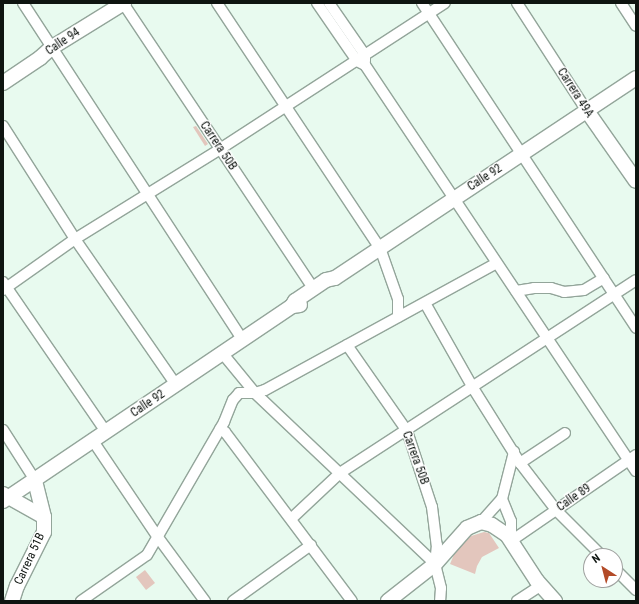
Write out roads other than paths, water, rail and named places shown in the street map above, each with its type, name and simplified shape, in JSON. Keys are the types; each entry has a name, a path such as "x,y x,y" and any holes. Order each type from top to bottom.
{"street":[{"path":"23,3 243,340"},
{"name":"Calle 94","path":"3,83 40,58 51,48 123,3"},
{"name":"Carrera 50B","path":"123,3 313,288"},
{"path":"217,3 287,106 380,248 398,299 398,317"},
{"path":"317,3 362,60"},
{"path":"329,3 362,60 454,199 548,339 632,458 636,471"},
{"path":"422,3 636,328"},
{"path":"106,432 4,287 75,239 362,60 445,3"},
{"name":"Carrera 49A","path":"517,3 587,111 636,181"},
{"path":"621,3 636,26"},
{"name":"Calle 92","path":"292,306 299,306 330,285 335,278 636,78"},
{"path":"3,126 75,239 176,385"},
{"path":"81,601 147,555 220,429 233,400 239,393 255,393 347,345 497,263"},
{"name":"Calle 92","path":"5,497 35,480 223,354 292,306 295,300 313,288 326,280 335,278"},
{"path":"516,291 534,288 551,288 564,292 584,290 604,278"},
{"path":"291,519 340,473 473,388 636,280"},
{"path":"425,303 473,388 520,463 556,510 594,548"},
{"name":"Carrera 50B","path":"347,345 407,431 432,507 437,545 435,564"},
{"path":"223,354 255,393 435,564 441,588 440,601"},
{"path":"220,429 226,432 352,601"},
{"path":"3,430 35,480"},
{"path":"520,463 566,433"},
{"path":"93,441 157,536 205,601"},
{"path":"388,601 435,564 467,528 481,522 502,498 514,452"},
{"name":"Calle 89","path":"511,541 632,458"},
{"path":"40,499 45,479 50,470"},
{"name":"Carrera 51B","path":"12,601 17,586 44,532 44,517 35,480"},
{"path":"5,497 44,517"},
{"path":"502,498 511,521 511,541"},
{"path":"481,522 497,528 507,536 540,586 555,601"},
{"path":"233,601 311,545"},
{"path":"623,577 636,590"},
{"path":"517,601 540,586"}]}
